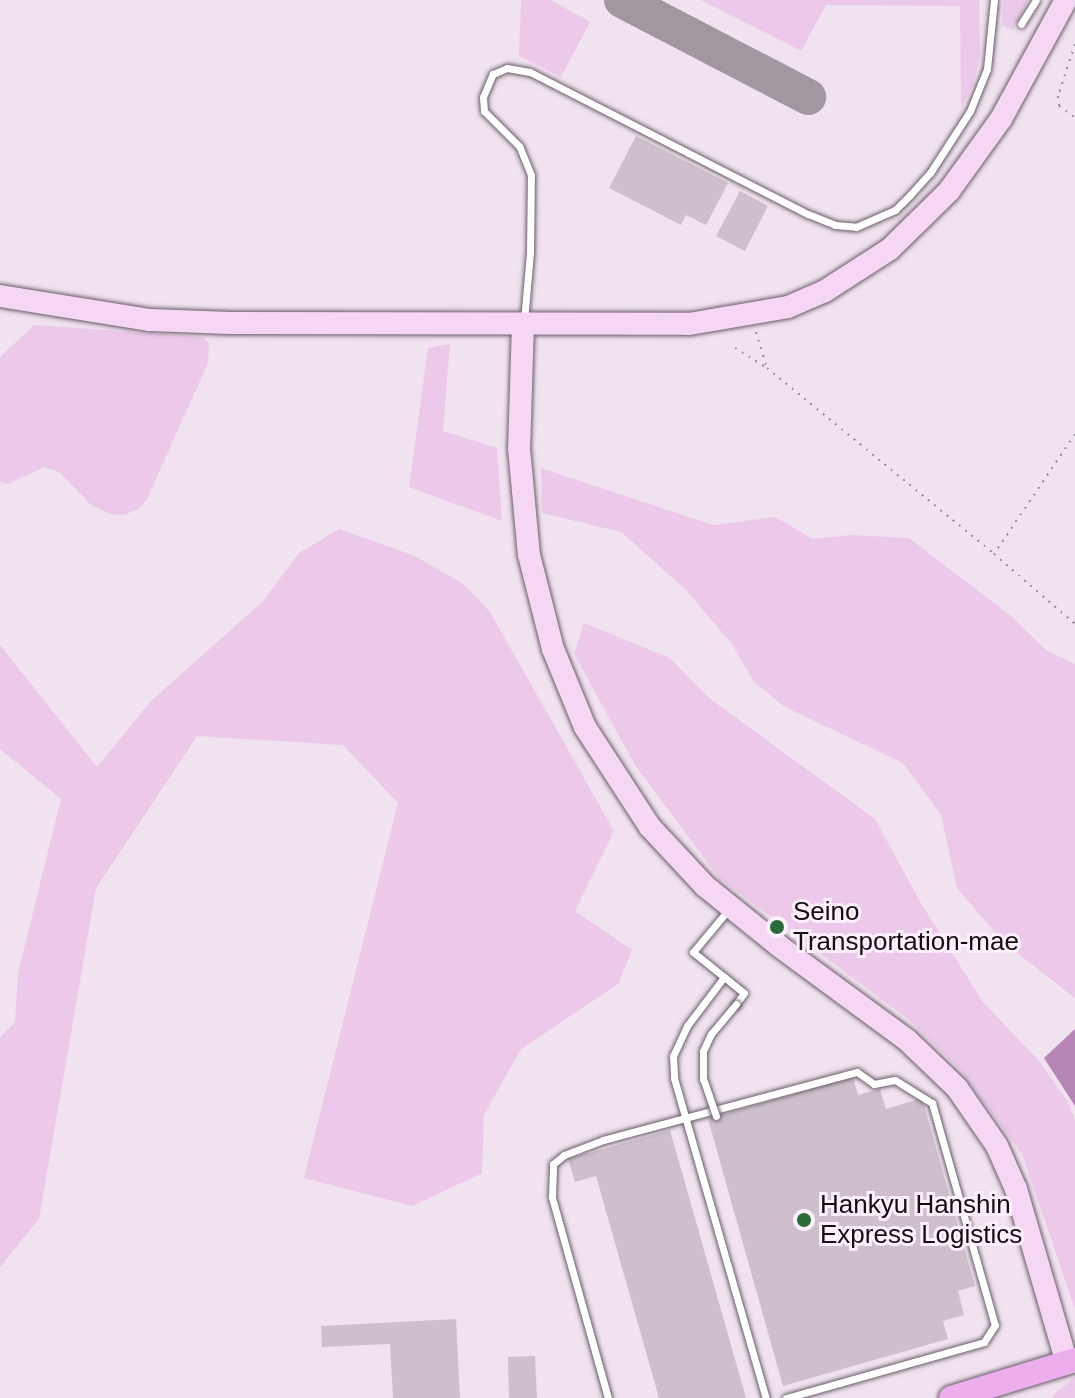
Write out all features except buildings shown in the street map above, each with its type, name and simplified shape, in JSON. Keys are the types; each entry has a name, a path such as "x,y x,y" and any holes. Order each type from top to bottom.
{"main road":[{"path":"951,1398 1071,1362"}],"street":[{"path":"0,296 150,320 689,324 750,316 825,291 890,249 913,228 982,149 1030,70 1066,0"},
{"path":"523,324 519,448 529,555 553,649 585,727 642,815 676,857 730,907 907,1040 937,1066 978,1114 1016,1189 1071,1362"}],"lane":[{"path":"523,324 530,252 531,175 519,146 484,111 483,97 493,74 507,68 530,72 808,214 835,225 856,227 895,210 910,195 930,173 970,111 987,69 994,0"},
{"path":"1021,24 1036,0"},
{"path":"716,1116 703,1079 703,1051 711,1034 744,993 693,952 730,907"},
{"path":"724,977 687,1026 673,1056 674,1078 766,1398"},
{"path":"608,1398 552,1197 553,1164 564,1155 603,1140 857,1072 874,1084 895,1080 932,1103 995,1325 984,1342 786,1398"}],"path":[{"path":"1075,44 1058,96 1059,106 1075,117"},
{"path":"750,316 767,368"},
{"path":"735,348 767,368 1075,624"},
{"path":"994,554 1075,434"}],"shaded area":[{"path":"521,0 551,0 590,22 561,77 519,56"},
{"path":"701,0 979,0 980,55 974,83 961,109 960,6 826,5 801,51"},
{"path":"1003,0 1028,0 1013,30 1002,25"},
{"path":"34,325 203,337 209,343 208,363 146,501 138,509 124,515 109,514 91,505 59,472 44,467 8,484 0,481 0,357"},
{"path":"450,344 443,431 497,448 502,521 409,487 428,348"},
{"path":"541,468 713,525 775,517 813,539 851,535 909,538 1011,616 1046,650 1075,664 1075,998 1003,942 957,888 941,815 903,763 785,707 754,682 732,644 685,589 621,532 542,513"},
{"path":"339,529 415,556 462,583 490,612 614,831 575,911 632,950 618,984 520,1050 484,1115 482,1173 412,1206 304,1178 398,803 343,745 197,736 96,888 39,1219 0,1267 0,1037 15,1022 18,973 61,799 0,749 0,645 97,767 151,701 263,601 299,553"},
{"path":"584,623 670,658 709,698 875,819 922,905 983,1002 1040,1062 1068,1102 1075,1120 1075,1309 1022,1154 960,1070 908,1019 719,878 635,765 574,654"},
{"path":"1075,1029 1075,1106 1044,1058"},
{"path":"1075,1377 1075,1398 1054,1398 1053,1395"}],"taxiway":[{"path":"622,0 808,97"}],"place":[{"name":"Seino Transportation-mae","path":"777,927"},
{"name":"Hankyu Hanshin Express Logistics","path":"804,1220"}]}
